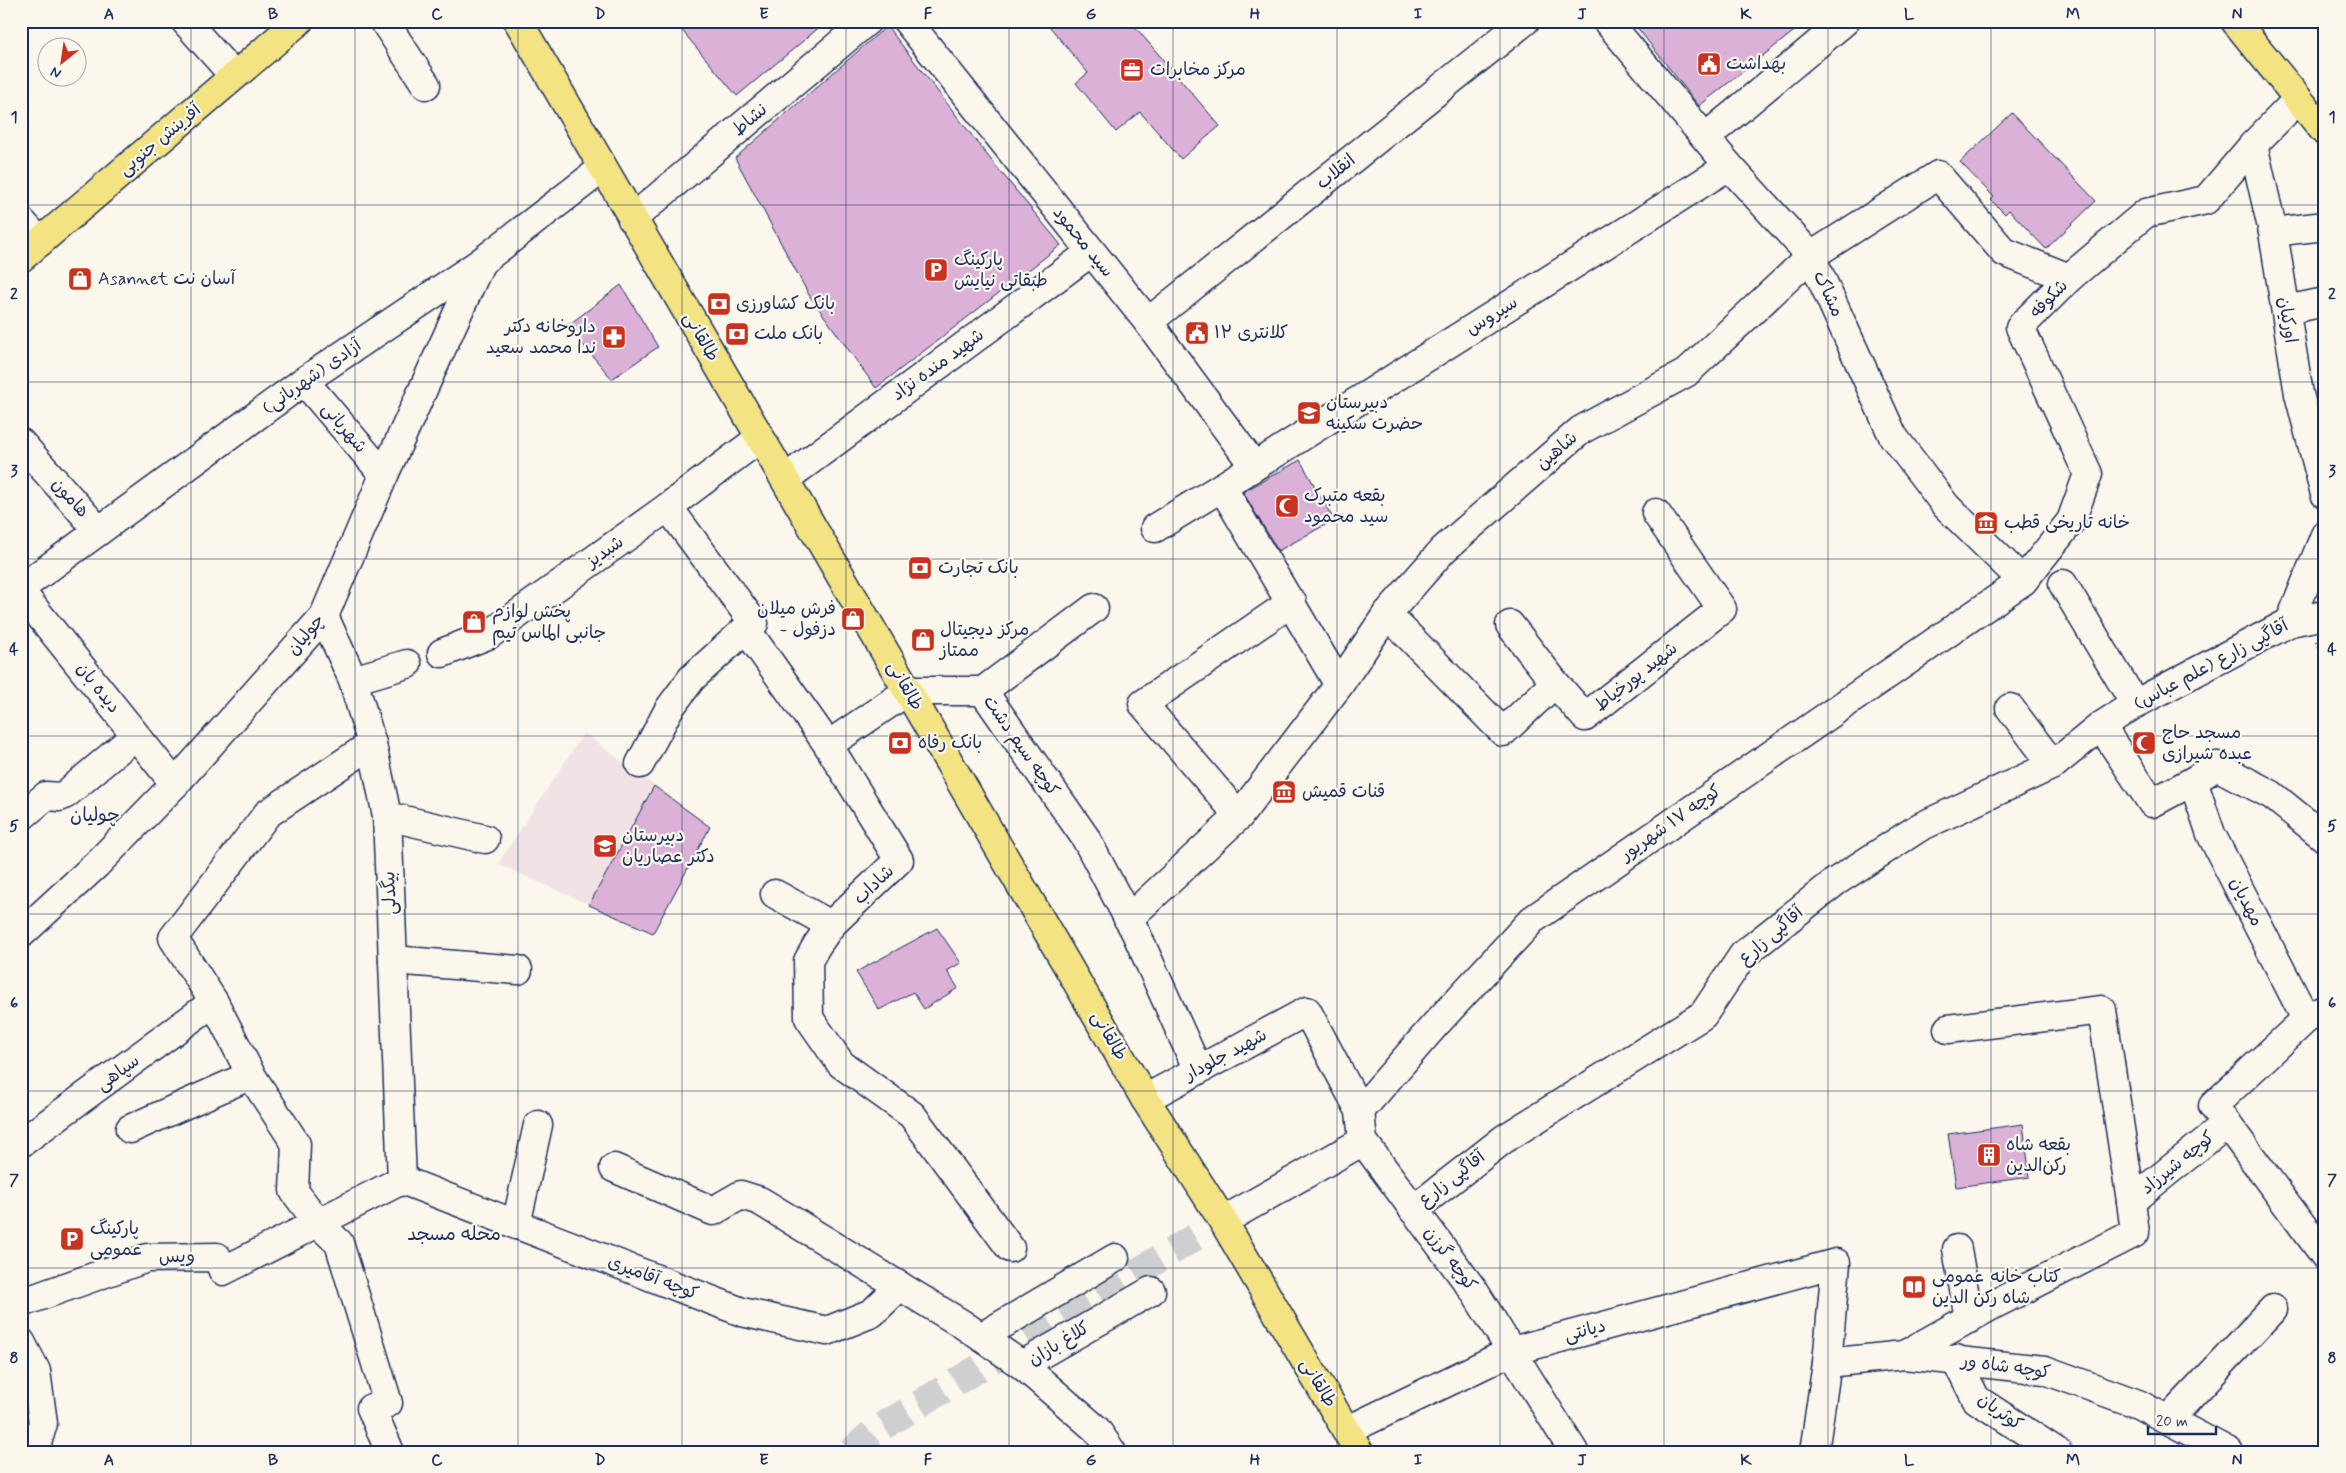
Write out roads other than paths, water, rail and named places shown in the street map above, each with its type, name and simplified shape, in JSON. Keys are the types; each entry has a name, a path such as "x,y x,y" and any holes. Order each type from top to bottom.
{"main road":[{"name":"آفرینش جنوبی","path":"30,250 299,21"},
{"name":"طالقانی","path":"518,21 1145,1098 1215,1226 1348,1445"},
{"path":"2235,21 2325,132"}],"street":[{"path":"185,21 234,76"},
{"path":"384,21 426,85"},
{"name":"نشاط","path":"632,219 867,21"},
{"name":"سید محمود","path":"908,21 1148,322 1254,466"},
{"name":"انقلاب","path":"1148,322 1525,21"},
{"name":"مشاک","path":"1608,21 1729,166 1811,256 1893,436 1946,506 2023,581"},
{"path":"1706,137 1844,21"},
{"name":"شکوفه","path":"2023,581 2071,520 2088,474 2020,327 2069,278 2146,213 2206,200 2253,145 2298,99"},
{"name":"اورکیان","path":"2253,145 2273,232 2299,394 2325,494"},
{"name":"سیروس","path":"1155,528 1729,166"},
{"name":"آزادی (شهربانی)","path":"21,590 304,381 481,262 603,168"},
{"name":"شاهین","path":"1128,919 1239,816 1339,684 1387,614 1443,550 1581,430 1686,373 1811,256 1938,175 2004,252 2069,278"},
{"path":"21,221 30,250"},
{"path":"2273,232 2325,226"},
{"name":"شهید منده نژاد","path":"785,479 1091,252"},
{"name":"چولیان","path":"21,934 97,864 175,784 324,616 384,476 481,262"},
{"path":"2286,310 2325,302"},
{"name":"شهربانی","path":"304,381 384,476"},
{"name":"شبدیز","path":"442,653 490,634 668,507 760,438"},
{"name":"هامون","path":"21,443 99,531"},
{"path":"1222,487 1339,684"},
{"path":"640,764 669,709 692,678 754,623 668,507"},
{"name":"شهید پورخیاط","path":"1555,683 1585,718 1722,609 1656,514"},
{"path":"2290,622 2325,535"},
{"name":"کوچه ۱۷ شهریور","path":"1360,1111 1434,1026 1532,920 2023,581"},
{"path":"2063,584 2136,704"},
{"name":"دیده بان","path":"21,590 175,784"},
{"path":"1239,816 1143,704 1292,602"},
{"path":"983,691 1094,608"},
{"path":"1387,614 1503,732 1555,683 1510,625"},
{"name":"آقاگپی زارع (علم عباس)","path":"2101,726 2136,704 2290,622 2325,615"},
{"name":"بیگدلی","path":"324,616 353,680 372,744 387,816 402,1180"},
{"name":"شاداب","path":"746,629 828,745 899,860 823,934 808,961 809,1018 841,1064 912,1115 1010,1248"},
{"path":"353,680 407,664"},
{"path":"828,745 908,691"},
{"name":"کوچه سیم دشت","path":"908,691 983,691 1085,837 1128,919 1198,1070"},
{"path":"2010,708 2054,765"},
{"path":"2101,726 2152,802 2194,781 2217,766 2272,795 2325,838"},
{"name":"آقاگپی زارع","path":"1413,1210 1504,1139 1703,1015 1743,955 1835,882 1920,827 2054,765 2101,726"},
{"path":"21,817 46,796 54,795 60,797 66,794 135,736"},
{"path":"372,744 267,814 173,938 214,1002 251,1075 296,1144 294,1192 319,1224 339,1243 388,1403 371,1408 390,1452"},
{"name":"مهدیان","path":"2194,781 2211,834 2315,1014"},
{"path":"387,816 485,839"},
{"path":"775,894 831,925"},
{"path":"393,960 518,970"},
{"name":"سپاهی","path":"21,1143 214,1002"},
{"path":"1948,1028 2102,1010 2131,1201"},
{"name":"کوچه گرزن","path":"1307,1011 1360,1111 1363,1140 1474,1291 1574,1452"},
{"name":"شهید جلودار","path":"1145,1098 1307,1011"},
{"name":"کوچه شیرزاد","path":"1904,1355 2135,1233 2131,1201 2227,1124 2213,1106 2315,1014"},
{"path":"130,1129 251,1075"},
{"path":"2227,1124 2325,1256"},
{"path":"516,1225 538,1125"},
{"path":"1215,1226 1363,1140"},
{"path":"614,1168 713,1211 741,1195 760,1201 900,1286 1022,1365"},
{"path":"319,1224 402,1180"},
{"name":"کوچه آقامیری","path":"402,1180 742,1312 828,1331 872,1313 900,1286"},
{"name":"ویس","path":"21,1303 147,1258 217,1257 223,1271 319,1224"},
{"path":"1957,1249 1969,1319"},
{"path":"981,1337 1115,1258"},
{"name":"دیانتی","path":"1348,1445 1512,1351 1836,1263 1827,1363"},
{"name":"کلاغ بازان","path":"1112,1452 1096,1429 1022,1365 1151,1290"},
{"path":"2168,1419 2273,1308"},
{"path":"21,1342 28,1375 43,1423 36,1447 39,1452"},
{"name":"کوچه شاه ور","path":"1827,1363 1904,1355 2045,1370 2138,1404 2229,1452"},
{"name":"کوثریان","path":"1956,1360 1976,1399 2057,1452"},
{"path":"1814,1452 1827,1363"}],"tunnel":[{"path":"851,1452 873,1432 1207,1230"}],"place":[{"name":"بهداشت","path":"1709,64"},
{"name":"مرکز مخابرات","path":"1132,70"},
{"name":"پارکینگ طبقاتی نیایش","path":"936,270"},
{"name":"Asannet آسان نت","path":"80,279"},
{"name":"بانک کشاورزی","path":"719,304"},
{"name":"کلانتری ۱۲","path":"1197,333"},
{"name":"بانک ملت","path":"737,334"},
{"name":"داروخانه دکتر ندا محمد سعید","path":"614,337"},
{"name":"دبیرستان حضرت سکینه","path":"1309,413"},
{"name":"بقعه متبرک سید محمود","path":"1287,506"},
{"name":"خانه تاریخی قطب","path":"1986,523"},
{"name":"بانک تجارت","path":"920,568"},
{"name":"فرش میلان - دزفول","path":"853,619"},
{"name":"پخش لوازم جانبی الماس تیم","path":"474,622"},
{"name":"مرکز دیجیتال ممتاز","path":"923,640"},
{"name":"بانک رفاه","path":"900,743"},
{"name":"مسجد حاج عبده شیرازی","path":"2144,743"},
{"name":"قنات قمیش","path":"1284,792"},
{"name":"دبیرستان دکتر عصاریان","path":"605,846"},
{"name":"بقعه شاه رکن‌الدین","path":"1989,1155"},
{"name":"پارکینگ عمومی","path":"72,1239"},
{"name":"کتاب خانه عمومی شاه رکن الدین","path":"1914,1287"}],"district":[{"name":"چولیان","path":"95,815"},
{"name":"محله مسجد","path":"454,1234"}]}
